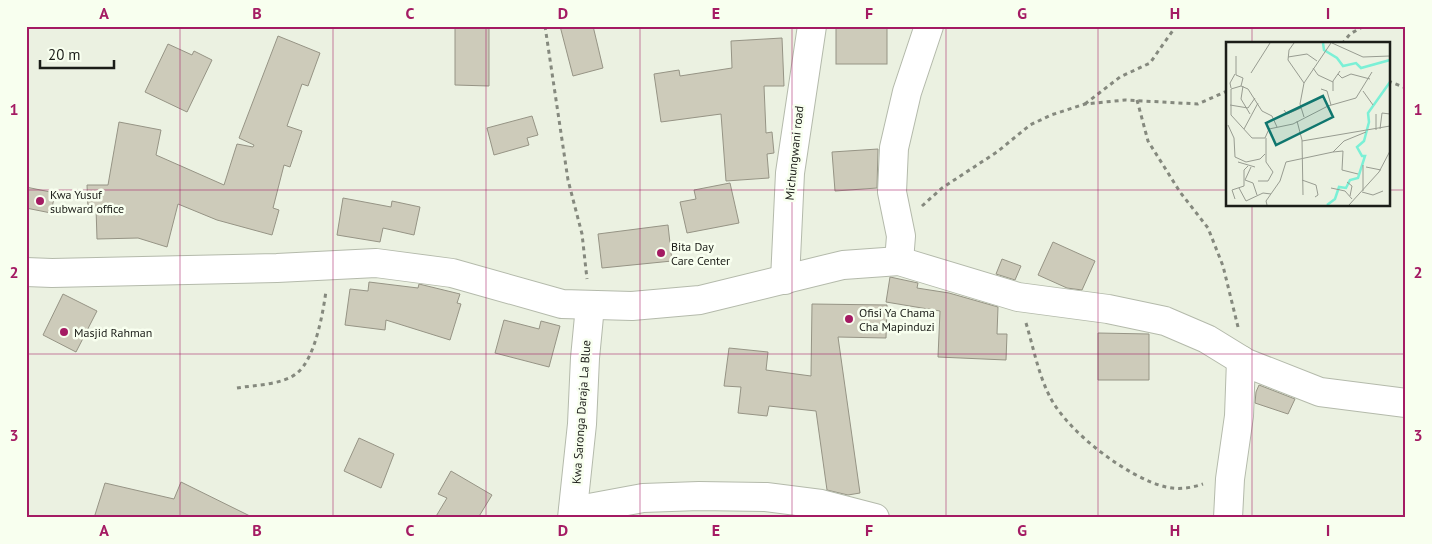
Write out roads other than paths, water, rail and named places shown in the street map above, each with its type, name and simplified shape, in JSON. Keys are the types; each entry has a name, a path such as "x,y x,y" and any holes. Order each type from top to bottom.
{"street":[{"name":"Michungwani road","path":"785,280 790,173 812,26"},
{"path":"899,261 901,236 892,192 894,148 907,92 929,26"},
{"path":"26,272 52,273 376,263 452,273 562,304 632,306 700,300 843,264 899,261 1018,297 1108,309 1165,321 1207,339 1244,362 1320,392 1406,403"},
{"name":"Kwa Saronga Daraja La Blue","path":"572,514 590,306"},
{"path":"1228,518 1244,362"},
{"path":"572,514 644,498 708,496 766,497 821,504 875,518"}],"place":[{"name":"Kwa Yusuf subward office","path":"40,201"},
{"name":"Bita Day Care Center","path":"661,253"},
{"name":"Ofisi Ya Chama Cha Mapinduzi","path":"849,319"},
{"name":"Masjid Rahman","path":"64,332"}]}
